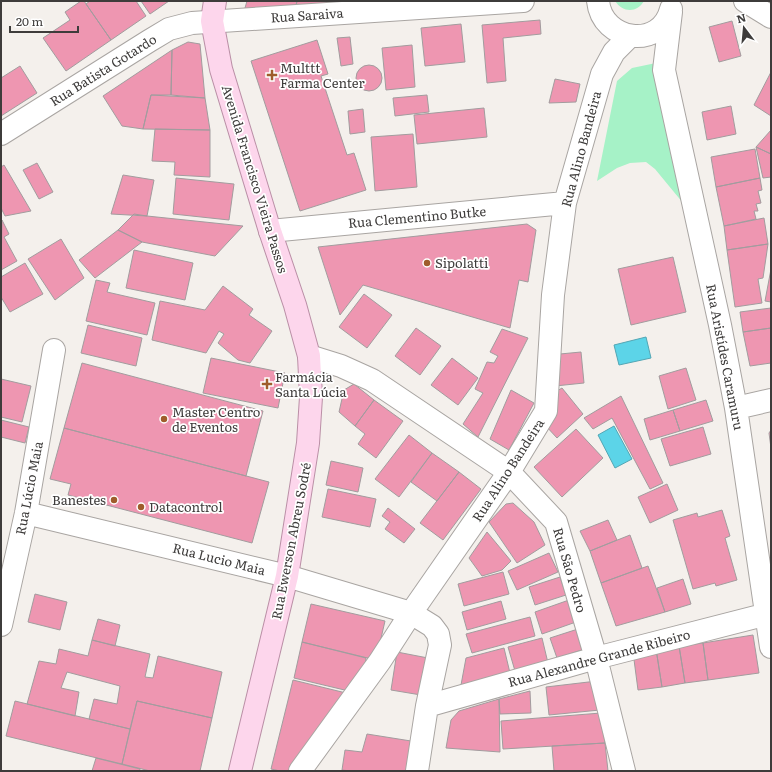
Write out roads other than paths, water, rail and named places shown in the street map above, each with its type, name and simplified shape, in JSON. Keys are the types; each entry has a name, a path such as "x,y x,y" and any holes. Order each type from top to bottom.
{"main road":[{"name":"Avenida Francisco Vieira Passos","path":"213,11 221,69 270,231 295,305 309,356"},
{"name":"Rua Ewerson Abreu Sodré","path":"240,771 287,576 308,443 311,397 309,356"}],"street":[{"name":"Rua Saraiva","path":"213,11 523,1"},
{"path":"598,1 603,17 610,26 619,32 634,36 649,34 658,29 666,21 672,6"},
{"path":"745,1 771,17"},
{"name":"Rua Aristídes Caramuru","path":"672,6 664,70 720,325 736,408 768,614 771,647"},
{"name":"Rua Batista Gotardo","path":"1,134 169,29 192,22 213,11"},
{"name":"Rua Aristídes Caramuru","path":"634,36 664,70"},
{"name":"Rua Alino Bandeira","path":"300,771 380,661 410,613 509,472 546,411 553,295 565,203 602,74 614,52 634,36"},
{"name":"Rua Clementino Butke","path":"270,231 565,203"},
{"name":"Rua Lúcio Maia","path":"1,625 26,513 54,350"},
{"name":"Rua São Pedro","path":"309,356 341,366 372,380 509,472 556,522 596,658 624,771"},
{"path":"736,408 771,400"},
{"name":"Rua Lucio Maia","path":"26,513 287,576 410,613 432,626 438,634 440,645 427,706 417,771"},
{"name":"Rua Alexandre Grande Ribeiro","path":"427,706 596,658 768,614"}],"water":[{"path":"646,337 651,358 619,365 614,345"},
{"path":"614,426 632,459 615,468 598,435"}],"place":[{"name":"Multtt Farma Center","path":"272,75"},
{"name":"Sipolatti","path":"427,263"},
{"name":"Farmácia Santa Lúcia","path":"267,384"},
{"name":"Master Centro de Eventos","path":"164,419"},
{"name":"Banestes","path":"114,500"},
{"name":"Datacontrol","path":"141,507"}]}
